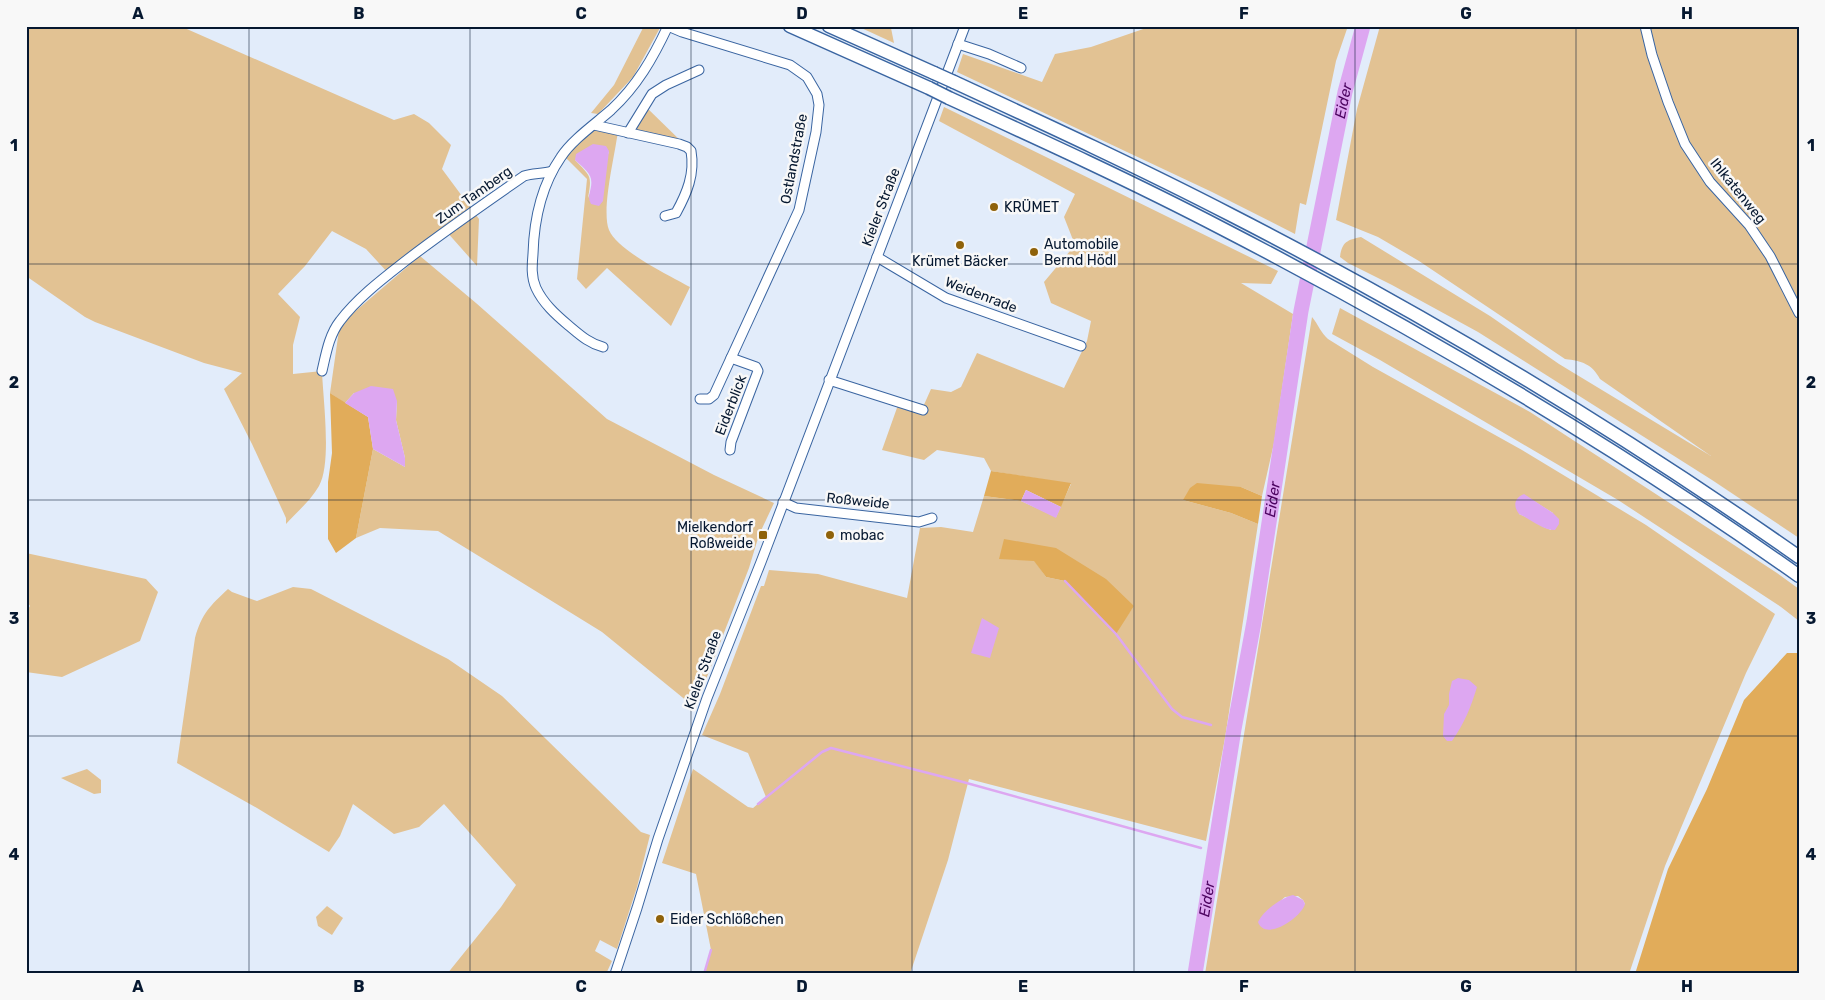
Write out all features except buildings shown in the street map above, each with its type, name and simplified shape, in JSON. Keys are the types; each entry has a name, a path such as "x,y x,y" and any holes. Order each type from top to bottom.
{"highway":[{"path":"790,26 929,88 1147,191 1329,285 1479,369 1551,413 1680,494 1799,576"},
{"path":"829,26 1163,180 1332,269 1478,350 1569,405 1684,478 1799,557"}],"street":[{"path":"603,347 583,338 554,312 543,301 535,286 532,270 536,216 552,171 562,154 612,109 635,85 651,62 668,26"},
{"name":"Ostlandstraße","path":"668,26 790,65 807,76 817,94 819,105 816,132 799,210 714,396 709,399 700,399"},
{"name":"Kieler Straße","path":"615,974 658,839 707,698 761,562 782,502 965,26"},
{"name":"Ihlkatenweg","path":"1645,26 1652,55 1685,144 1710,182 1749,225 1770,256 1799,313"},
{"path":"958,44 989,54 1021,68"},
{"path":"628,133 652,94 666,85 699,70"},
{"path":"594,125 680,144 691,151 692,172 686,193 676,213 666,216"},
{"name":"Zum Tamberg","path":"322,371 331,335 339,322 389,274 473,211 524,176 532,173 552,171"},
{"name":"Weidenrade","path":"877,257 946,298 1081,346"},
{"name":"Eiderblick","path":"730,450 731,442 758,371 756,367 731,358"},
{"path":"830,380 923,410"},
{"name":"Roßweide","path":"782,502 796,508 918,522 932,518"}],"shaded area":[{"path":"26,26 180,26 394,120 414,114 429,123 451,145 442,169 479,219 477,266 446,231 389,274 366,249 332,231 305,266 278,294 300,317 293,345 293,374 322,371 326,430 325,462 319,486 308,501 286,524 286,518 224,389 242,373 204,363 95,322 26,276"},
{"path":"644,26 661,26 633,77 598,114 591,113 614,85"},
{"path":"857,26 888,26 891,28 894,43"},
{"path":"1152,26 1348,26 1336,61 1306,205 1300,203 1295,234 1212,192 957,72 963,54 1042,82 1055,54 1091,47"},
{"path":"1380,26 1799,26 1799,538 1712,480 1478,332 1340,257 1346,242 1361,237 1490,316 1559,364 1711,456 1600,379 1590,367 1581,362 1565,359 1419,261 1378,237 1336,220 1357,109"},
{"path":"644,105 687,147 628,133"},
{"path":"944,107 1278,271 1271,284 1241,283 1293,314 1274,443 1262,496 1241,487 1183,500 1231,513 1258,524 1225,738 1206,841 969,779 948,860 910,974 704,974 711,950 696,874 662,863 693,769 748,807 753,808 766,797 748,753 702,735 769,570 818,574 907,598 920,528 941,527 973,532 984,496 1021,501 1056,517 1071,484 991,471 984,458 937,450 924,460 882,450 898,405 923,407 931,389 951,392 961,387 977,353 1064,388 1087,341 1091,321 1051,303 1044,282 1075,245 1064,217 1075,194 939,121","holes":["1034,560 1134,606 1115,633 1065,581 1046,577"]},
{"path":"594,125 618,131 609,182 607,221 609,230 614,238 633,254 690,287 671,326 607,268 586,289 577,279 587,179 562,154","holes":["609,152 588,198 589,177 575,160"]},
{"path":"593,144 606,146 609,151 603,201 599,206 591,204 589,198 590,176 575,160 576,154"},
{"path":"420,256 607,419 714,475 774,503 759,535 749,568 700,695 693,706 602,632 438,531 380,528 356,538 373,449 405,467 405,458 396,420 397,401 354,393 345,403 330,393 339,330 345,320"},
{"path":"1340,308 1530,412 1777,573 1799,589 1799,621 1781,607 1618,500 1380,360 1332,334"},
{"path":"1312,317 1328,339 1373,367 1522,450 1646,525 1775,614 1746,673 1665,866 1629,974 1205,974","holes":["1524,495 1553,513 1551,530 1519,514","1298,896 1305,904 1266,913 1285,897"]},
{"path":"371,386 393,389 397,401 396,420 405,458 405,467 373,449 368,417 345,403 354,393"},
{"path":"330,393 368,417 373,449 356,538 336,553 328,539 328,482 332,453"},
{"path":"991,471 1071,483 1061,507 1026,490 1021,501 984,496"},
{"path":"1197,483 1241,487 1262,496 1258,524 1231,513 1183,500 1190,488"},
{"path":"1026,490 1061,507 1056,518 1021,501"},
{"path":"1524,494 1559,519 1559,524 1555,530 1541,526 1519,514 1516,508 1516,500"},
{"path":"1004,539 1056,548 1106,579 1134,606 1116,634 1065,581 1046,577 1034,561 999,559"},
{"path":"26,553 146,579 158,592 140,641 62,677 26,672 26,612 30,606 26,600"},
{"path":"293,587 311,589 448,659 502,696 641,832 650,835 637,887 617,949 600,940 595,951 612,961 606,974 447,974 501,907 516,885 444,804 419,827 394,834 353,804 340,836 329,852 257,808 177,763 195,638 207,610 228,589 257,601"},
{"path":"982,618 999,628 990,658 971,653"},
{"path":"1787,653 1799,653 1799,974 1635,974 1668,869 1707,789 1744,700"},
{"path":"1458,678 1469,680 1477,687 1470,708 1460,728 1452,741 1447,741 1443,736 1444,714 1449,705 1452,681"},
{"path":"87,769 101,780 101,793 94,794 61,778"},
{"path":"1293,895 1303,900 1305,904 1297,916 1275,929 1268,930 1262,928 1258,922 1264,913 1278,902"},
{"path":"327,906 343,918 332,935 318,926 316,917"}],"waterway":[{"name":"Eider","path":"1195,974 1234,729 1254,622 1301,311 1345,92 1363,26"},
{"path":"1065,581 1116,634 1172,709 1182,717 1211,725"},
{"path":"758,804 822,752 831,748 963,782 1201,848"},
{"path":"704,974 711,950"}],"place":[{"name":"KRÜMET","path":"994,207"},
{"name":"Krümet Bäcker","path":"960,245"},
{"name":"Automobile Bernd Hödl","path":"1034,252"},
{"name":"Mielkendorf Roßweide","path":"763,535"},
{"name":"mobac","path":"830,535"},
{"name":"Eider Schlößchen","path":"660,919"}]}
